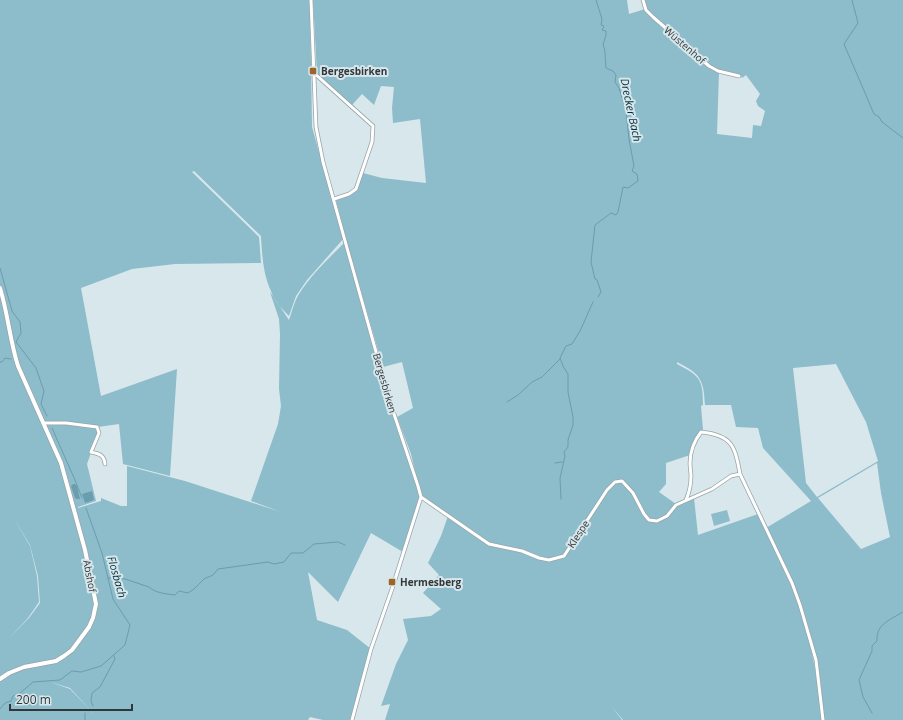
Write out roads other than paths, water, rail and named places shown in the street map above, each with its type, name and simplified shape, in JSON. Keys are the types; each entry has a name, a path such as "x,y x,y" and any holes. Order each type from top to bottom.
{"street":[{"name":"Bergesbirken","path":"311,0 316,127 323,162 390,402 418,486 420,497"},
{"name":"Wüstenhof","path":"643,0 646,10 653,17 709,66 718,71 739,76"},
{"path":"314,73 373,126 372,142 356,189 349,194 334,199"},
{"name":"Abshof","path":"0,288 18,366 61,463 85,550 96,604 93,618 89,627 72,650 56,660 24,667 9,673 0,679"},
{"path":"43,423 66,423 97,427 99,433 91,452 101,455 104,458 105,464"},
{"path":"686,500 689,491 691,455 695,439 702,432 726,437 736,453 740,474 792,583 800,605 816,660 823,720"},
{"name":"Klespe","path":"420,497 489,544 522,551 539,558 549,560 564,556 607,490 615,482 622,481 628,487 649,520 657,521 667,516 676,505 712,489 731,476 740,474"},
{"path":"352,720 371,649 392,589 420,497"}],"waterway":[{"name":"Drecker Bach","path":"596,0 602,19 601,25 604,26 602,30 606,31 603,45 606,68 613,71 616,75 615,82 619,88 626,111 634,166 632,171 637,174 638,181 628,188 623,187 618,212 616,215 611,213 595,225 591,262 595,279 597,280 601,292 598,297"},
{"name":"Drecker Bach","path":"852,0 858,23 844,44 874,114 903,138"},
{"name":"Flosbach","path":"0,268 12,311 20,322 21,333 16,342 36,368 44,391 41,404 47,416"},
{"name":"Drecker Bach","path":"561,499 560,478 565,456 564,452 568,447 568,440 573,425 573,417 568,392 568,374 560,358 566,346 572,344 580,331 593,302"},
{"path":"0,362 2,362 5,358 11,359"},
{"path":"507,402 518,395 532,382 542,377 560,359"},
{"name":"Flosbach","path":"52,428 82,498"},
{"path":"555,463 562,462"},
{"name":"Flosbach","path":"0,709 5,703 11,701 13,696 19,694 33,682 60,680 72,671 81,672 101,666 125,645 130,625 113,599 102,553 86,508"},
{"path":"108,578 122,578 149,587 158,592 175,595 179,591 188,593 204,579 213,575 218,569 268,562 274,564 284,562 291,553 303,553 314,544 338,542 345,545"},
{"name":"Drecker Bach","path":"872,713 863,697 859,680 872,651 872,646 877,641 877,635 881,626 903,612"},
{"path":"93,706 91,701 92,693 100,687 115,659 114,656"},
{"path":"85,713 85,720"}],"place":[{"name":"Bergesbirken","path":"313,71"},
{"name":"Hermesberg","path":"392,582"}]}
